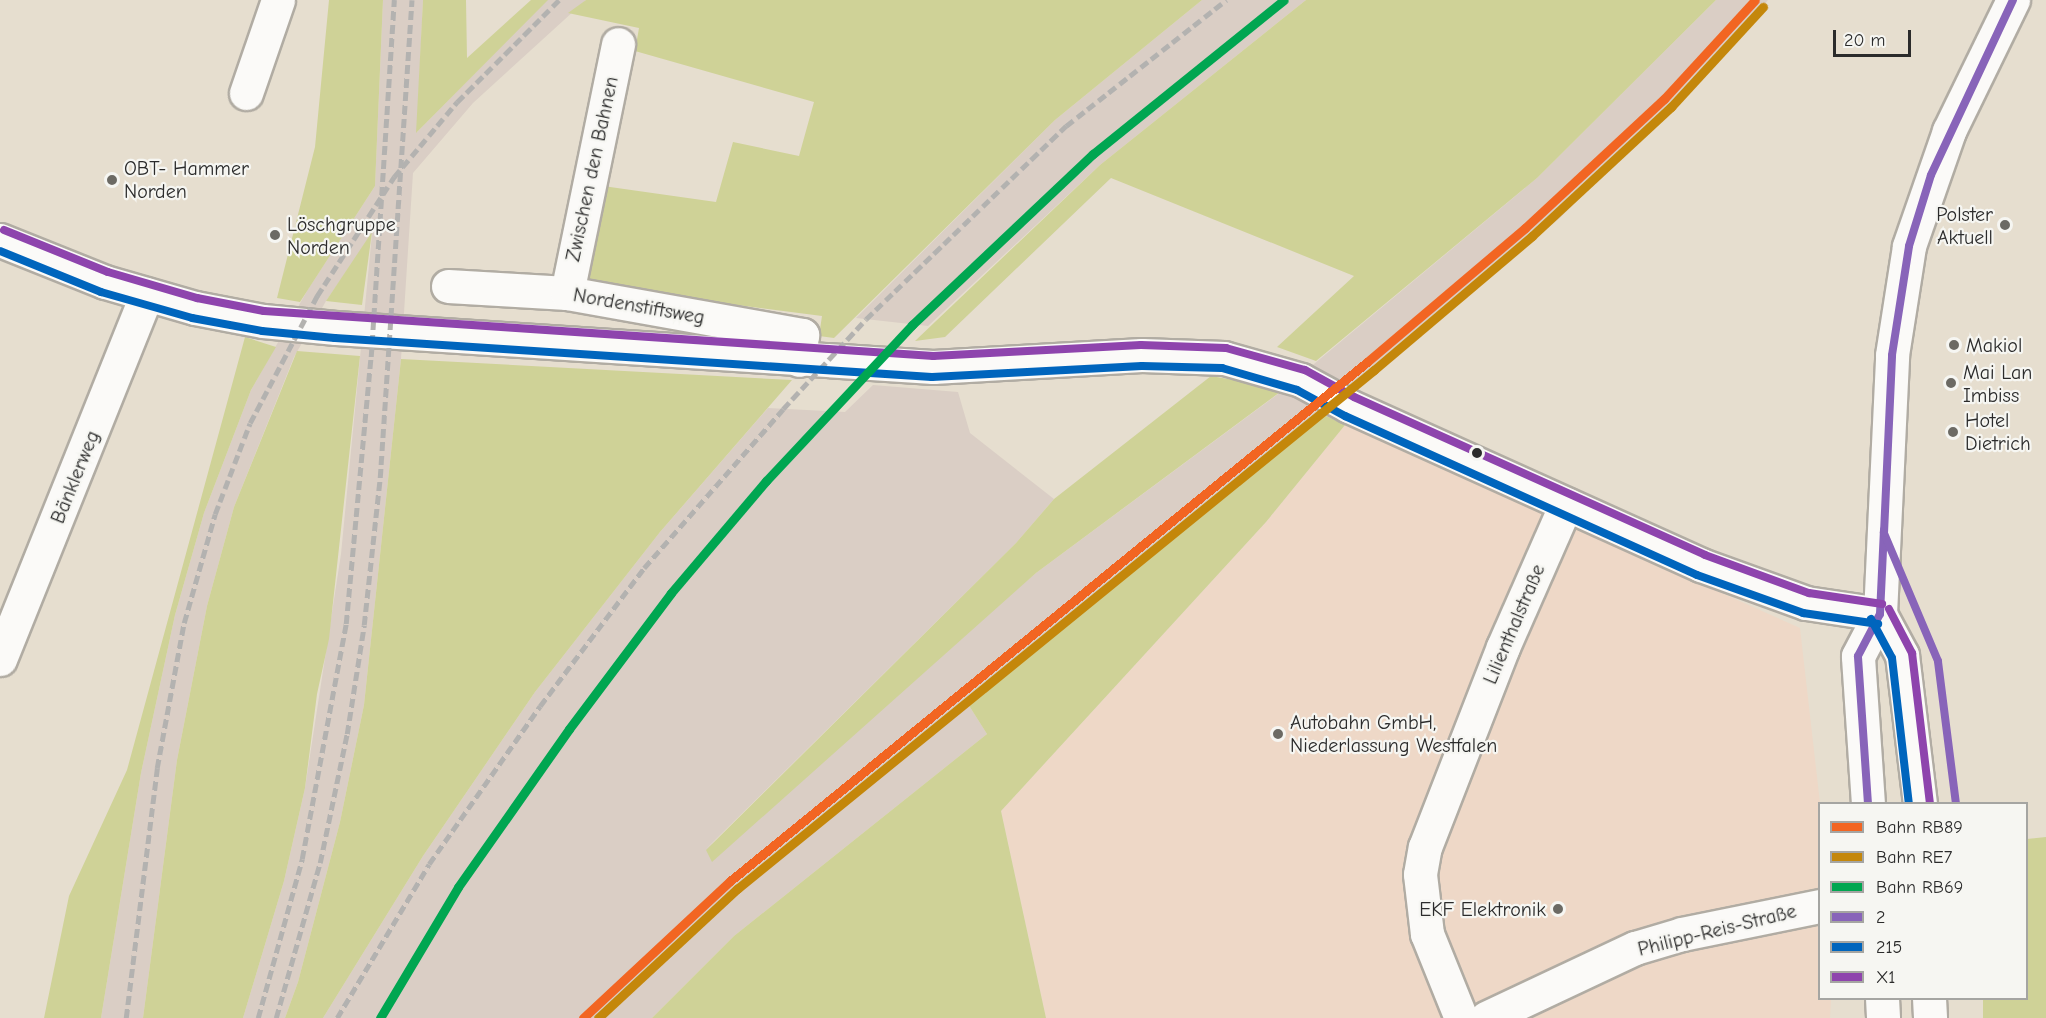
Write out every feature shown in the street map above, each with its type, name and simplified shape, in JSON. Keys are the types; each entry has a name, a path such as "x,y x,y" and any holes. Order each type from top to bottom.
{"street":[{"path":"246,93 278,0"},
{"path":"1868,802 1858,656 1880,614 1892,355 1910,246 1949,131 2013,0"},
{"name":"Zwischen den Bahnen","path":"567,293 618,44"},
{"name":"Nordenstiftsweg","path":"0,240 147,294 263,321 800,360 933,367 1142,355 1224,358 1300,380 1350,406 1701,565 1806,603 1880,614"},
{"name":"Nordenstiftsweg","path":"448,286 567,293 802,335 800,360"},
{"name":"Bänklerweg","path":"0,659 147,294"},
{"name":"Lilienthalstraße","path":"1461,1018 1427,934 1420,874 1425,847 1503,646 1566,504"},
{"path":"1880,614 1902,655 1920,802"},
{"name":"Philipp-Reis-Straße","path":"1486,1018 1635,948 1728,923 1818,906"},
{"path":"1882,1000 1883,1018"},
{"path":"1929,1000 1930,1018"}],"shaded area":[{"path":"383,0 423,0 417,132 547,0 586,0 473,103 413,173 401,359 364,705 340,822 298,982 285,1018 243,1018 284,881 305,788 341,554 372,234 326,301 294,357 234,507 207,606 177,760 143,1018 101,1018 141,773 175,615 204,513 251,390 307,291 375,186"},
{"path":"1202,0 1306,0 1100,165 928,326 856,318 1055,120"},
{"path":"1716,0 1768,0 1743,31 1560,218 968,704 987,734 734,936 652,1018 323,1018 423,856 535,692 660,532 768,408 845,412 873,385 958,392 970,433 1054,499 1016,543 706,849 1036,573 1278,394 1537,178"},
{"path":"1345,425 1800,628 1820,802 1818,802 1818,1000 1831,1000 1830,1018 1046,1018 1001,811 1266,522"}],"green space":[{"path":"329,0 383,0 375,186 300,302 277,298 315,147"},
{"path":"423,0 466,0 467,58 531,0 548,0 416,133"},
{"path":"586,0 1202,0 1055,120 834,338 819,336 822,316 584,285 603,186 716,202 733,142 799,156 814,102 635,51 639,28 568,13"},
{"path":"1306,0 1716,0 1537,178 1316,361 1277,347 1354,276 1111,178 945,337 915,341 1100,165"},
{"path":"372,232 362,305 326,301"},
{"path":"245,337 276,347 251,390 204,513 175,615 141,773 101,1018 44,1018 69,896 127,770"},
{"path":"297,351 360,356 329,639 317,694 305,788 284,881 243,1018 143,1018 177,760 207,606 234,507"},
{"path":"401,359 792,380 660,532 535,692 423,856 323,1018 285,1018 298,982 340,822 364,705"},
{"path":"1211,376 1284,389 1036,573 712,862 706,850 1016,543 1054,499"},
{"path":"1324,415 1345,425 1266,522 1001,811 1046,1018 652,1018 734,936 987,734 968,704"},
{"path":"2046,837 2046,1018 1983,1018 1983,1000 2028,1000 2028,839"}],"railway":[{"path":"258,1018 302,859 346,624 371,357 394,0"},
{"path":"276,1018 320,863 347,734 364,625 380,478 412,0"},
{"path":"126,1018 157,768 184,623 215,514 250,423 317,296 394,177 457,102 559,0"},
{"path":"337,1018 429,864 540,706 644,568 783,409 866,319 1066,126 1226,0"}],"rail line":[{"name":"RB69","path":"380,1018 458,887 569,729 671,593 766,481 912,325 1093,154 1284,0"},
{"name":"RB89","path":"583,1018 730,881 1367,362 1525,228 1664,99 1755,0"},
{"name":"RE7","path":"598,1018 737,889 1374,370 1532,236 1671,107 1763,7"}],"transit line":[{"name":"2","path":"1956,802 1938,661 1884,533 1892,355 1909,246 1931,175 2013,0"},
{"name":"X1","path":"4,230 108,272 197,298 264,311 933,356 1141,345 1226,348 1305,370 1354,397 1705,555 1809,593 1882,604"},
{"name":"215","path":"0,251 101,292 192,318 262,331 335,338 932,377 1142,366 1222,368 1297,390 1345,416 1697,575 1803,613 1878,624"},
{"name":"2","path":"1868,802 1858,656 1880,614 1884,530"},
{"name":"X1","path":"1889,609 1912,653 1930,802"},
{"name":"215","path":"1871,619 1892,658 1909,802"}],"place":[{"name":"OBT- Hammer Norden","path":"112,180"},
{"name":"Polster Aktuell","path":"2005,225"},
{"name":"Löschgruppe Norden","path":"275,235"},
{"name":"Makiol","path":"1954,345"},
{"name":"Mai Lan Imbiss","path":"1951,383"},
{"name":"Hotel Dietrich","path":"1953,432"},
{"name":"Autobahn GmbH, Niederlassung Westfalen","path":"1278,734"},
{"name":"EKF Elektronik","path":"1558,909"}]}
